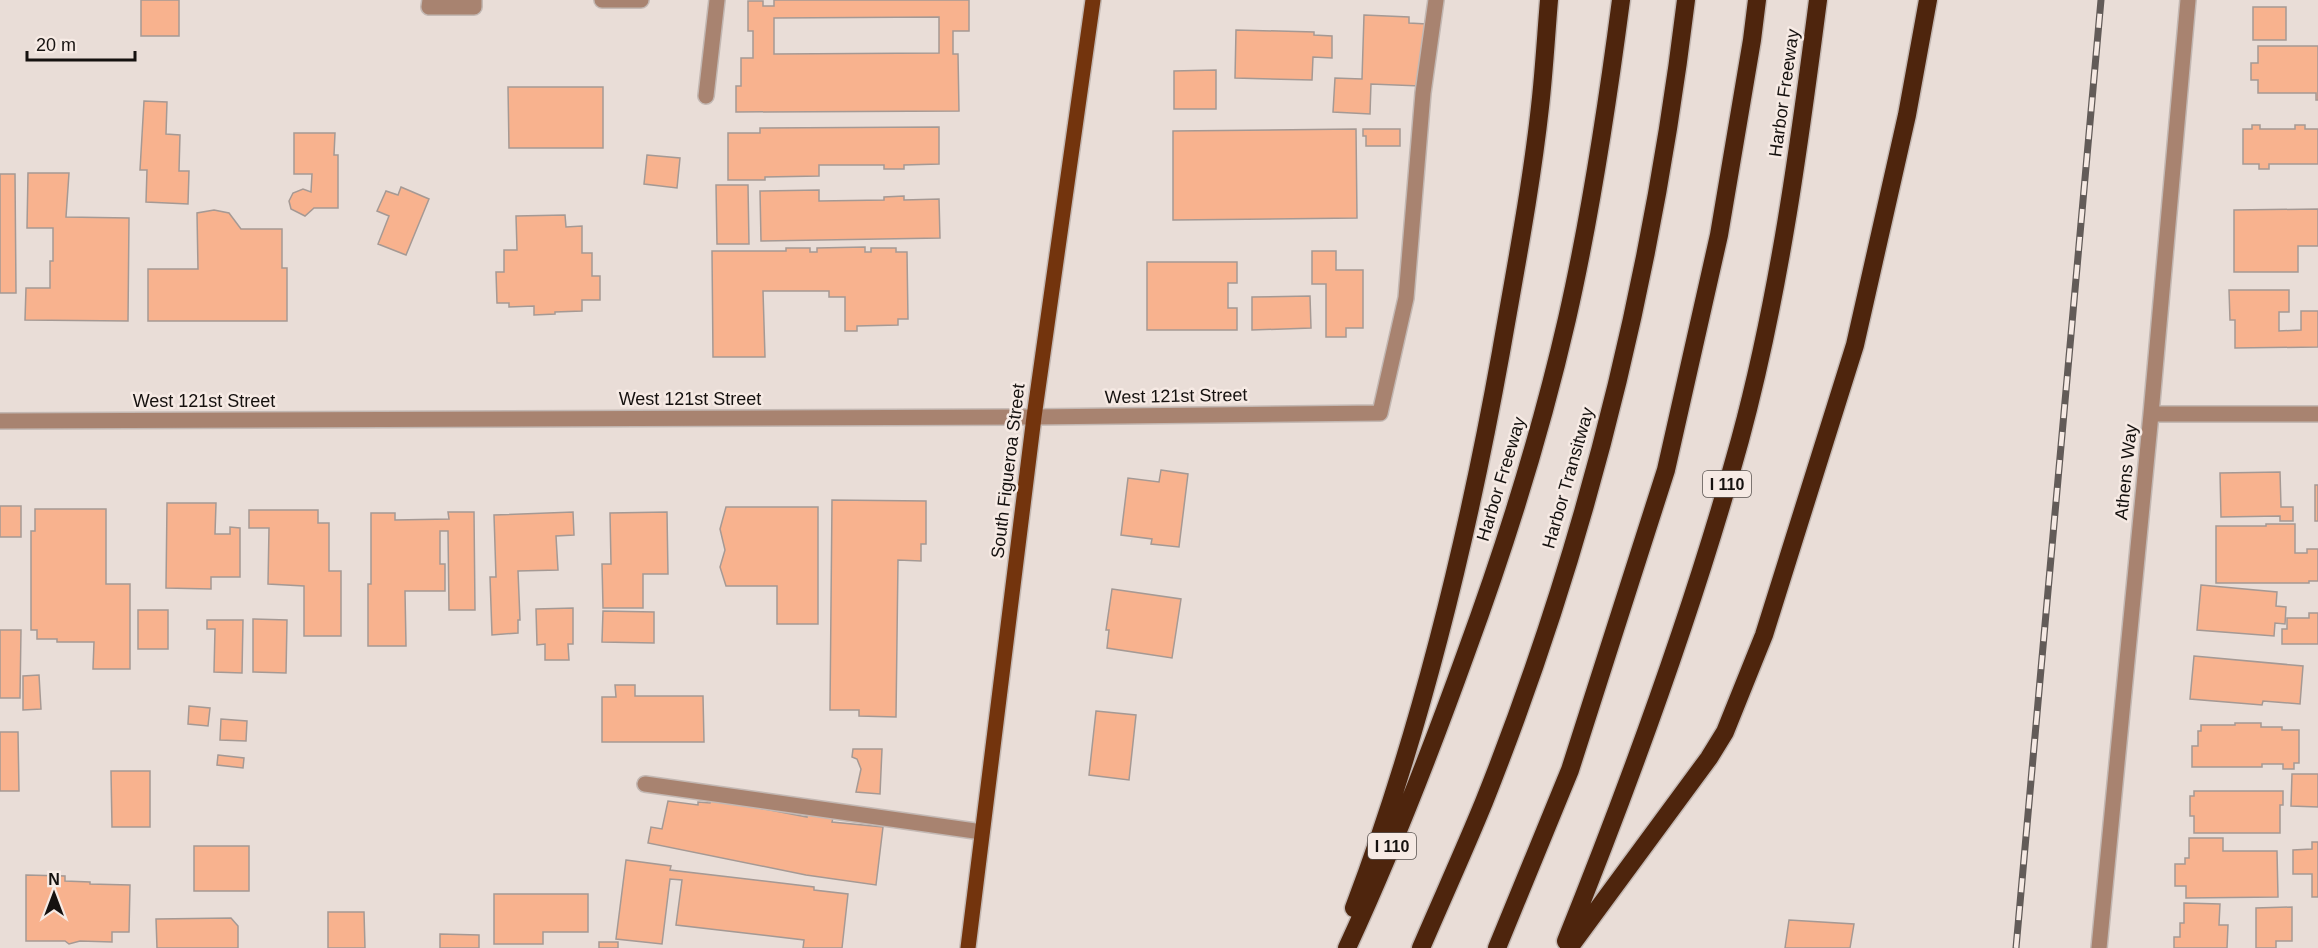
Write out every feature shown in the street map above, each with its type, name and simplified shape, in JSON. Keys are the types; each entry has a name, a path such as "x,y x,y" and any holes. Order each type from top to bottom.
{"highway":[{"path":"1338,948 1373,856 1418,718 1468,522 1517,258 1540,108 1549,0"},
{"name":"Harbor Freeway","path":"1347,948 1377,884 1434,743 1527,473 1567,320 1595,173 1621,0"},
{"name":"Harbor Transitway","path":"1421,948 1484,802 1534,663 1587,497 1634,317 1667,130 1686,0"},
{"path":"1497,948 1570,770 1666,470 1719,235 1757,0"},
{"name":"Harbor Freeway","path":"1563,948 1621,804 1703,568 1740,438 1770,308 1797,160 1818,0"},
{"path":"1569,948 1709,758 1725,732 1764,635 1855,345 1907,115 1928,0"}],"main road":[{"name":"South Figueroa Street","path":"968,948 1034,417 1093,0"}],"street":[{"path":"430,0 429,7 474,7 474,0"},
{"path":"602,0 641,0"},
{"path":"706,96 717,0"},
{"name":"West 121st Street","path":"0,421 1034,417 1380,412 1406,298 1423,93 1436,0"},
{"name":"Athens Way","path":"2099,948 2151,414 2188,0"},
{"path":"2151,414 2318,414"},
{"path":"645,784 982,832"}],"building":[{"path":"141,0 179,0 179,36 141,36"},
{"path":"774,0 969,0 969,31 953,31 953,54 958,54 959,111 736,112 736,86 741,86 741,58 753,58 753,31 748,31 748,1 763,1 763,6 774,6","holes":["939,17 939,53 774,54 774,18"]},
{"path":"2253,7 2286,7 2286,40 2253,40"},
{"path":"1364,15 1409,17 1409,23 1427,24 1426,53 1421,53 1420,86 1371,84 1370,114 1333,112 1335,78 1362,79"},
{"path":"1236,30 1314,32 1314,35 1332,36 1332,58 1313,57 1312,80 1235,78"},
{"path":"2258,46 2318,46 2318,100 2316,100 2316,93 2258,93 2258,80 2251,80 2251,63 2258,63"},
{"path":"1216,70 1216,109 1174,109 1174,71"},
{"path":"508,87 603,87 603,148 509,148"},
{"path":"144,101 167,102 166,134 180,135 179,171 189,171 188,204 146,202 147,170 140,170"},
{"path":"2252,125 2260,125 2260,129 2295,129 2295,125 2305,125 2305,129 2318,129 2318,164 2269,164 2269,169 2259,169 2259,164 2243,164 2243,129 2252,129"},
{"path":"939,127 939,164 904,165 904,169 884,169 884,165 819,165 819,176 728,180 728,133 760,133 760,128"},
{"path":"1356,129 1357,218 1173,220 1173,131"},
{"path":"1363,129 1400,129 1400,146 1366,146"},
{"path":"294,133 335,133 334,155 338,155 338,208 314,208 305,216 291,209 289,201 293,193 303,189 311,192 312,174 294,174"},
{"path":"647,155 680,158 677,188 644,184"},
{"path":"28,173 69,173 66,217 129,218 128,321 25,320 26,288 50,288 50,261 53,261 53,228 27,228"},
{"path":"0,174 15,174 16,293 0,293"},
{"path":"716,185 748,185 749,244 717,244"},
{"path":"401,187 429,199 406,255 378,244 389,216 377,211 386,191 398,195"},
{"path":"819,190 819,201 884,200 884,197 904,196 904,200 939,199 940,238 761,241 760,191"},
{"path":"2318,209 2318,246 2298,246 2298,272 2234,272 2234,210"},
{"path":"214,210 229,213 241,229 282,229 282,268 287,268 287,321 148,321 148,269 198,269 197,213"},
{"path":"565,215 566,227 582,226 582,253 592,253 592,276 600,276 600,300 582,300 582,311 534,315 534,306 509,307 509,303 497,303 496,272 504,272 504,250 517,250 516,216"},
{"path":"865,247 865,252 871,252 871,248 896,248 896,252 907,252 908,319 898,319 898,325 857,326 857,331 845,331 845,297 829,297 829,291 763,291 765,357 713,357 712,251 786,251 786,248 810,248 810,252 817,252 817,248"},
{"path":"1312,251 1336,251 1336,270 1363,270 1363,328 1346,328 1346,337 1326,337 1326,284 1312,284"},
{"path":"1147,262 1237,262 1237,283 1228,283 1228,308 1237,308 1237,330 1147,330"},
{"path":"2229,290 2289,290 2289,312 2279,312 2279,331 2301,330 2301,311 2318,311 2318,347 2235,348 2235,320 2230,320"},
{"path":"1310,296 1311,328 1252,330 1252,297"},
{"path":"1161,470 1188,474 1179,547 1151,544 1152,539 1121,535 1128,478 1159,482"},
{"path":"2280,472 2281,507 2293,507 2293,521 2280,521 2280,516 2221,517 2220,473"},
{"path":"2315,485 2318,485 2318,521 2315,521"},
{"path":"832,500 926,501 926,544 921,544 921,561 898,560 896,717 859,716 859,710 830,710"},
{"path":"167,503 216,503 215,534 230,534 230,527 240,528 240,577 211,577 211,589 166,588"},
{"path":"0,506 21,506 21,537 0,537"},
{"path":"726,507 818,507 818,624 777,624 777,586 726,586 720,567 725,550 720,529"},
{"path":"35,509 106,509 106,584 130,584 130,669 93,669 94,642 57,642 57,639 37,639 37,630 31,630 31,531 35,531"},
{"path":"249,510 318,510 318,523 329,523 329,571 341,571 341,636 304,636 304,586 268,584 269,528 249,528"},
{"path":"448,512 474,512 475,610 449,610 448,531 440,531 440,564 445,564 445,591 405,591 406,646 368,646 371,513 395,513 395,520 449,519"},
{"path":"573,512 574,535 556,536 558,570 518,571 520,620 518,620 518,633 492,635 490,577 496,577 494,515"},
{"path":"667,512 668,574 643,574 643,608 603,608 602,564 611,564 610,513"},
{"path":"2266,524 2295,524 2295,553 2307,553 2307,549 2318,549 2318,581 2309,581 2309,583 2216,583 2216,526 2266,526"},
{"path":"2201,585 2277,592 2276,606 2286,607 2285,624 2275,623 2274,636 2197,630"},
{"path":"1112,589 1181,599 1172,658 1107,648 1109,630 1106,630"},
{"path":"573,608 573,644 568,644 569,660 545,660 545,644 537,645 536,609"},
{"path":"138,610 168,610 168,649 138,649"},
{"path":"603,611 654,612 654,643 602,642"},
{"path":"2309,613 2318,613 2318,644 2282,644 2282,629 2287,629 2287,618 2309,618"},
{"path":"253,619 287,620 286,673 253,672"},
{"path":"207,620 243,620 242,673 214,672 215,629 207,629"},
{"path":"0,630 21,630 20,698 0,698"},
{"path":"2194,656 2303,666 2300,704 2263,701 2262,705 2190,699"},
{"path":"39,675 41,709 23,710 23,676"},
{"path":"615,685 635,685 635,696 703,696 704,742 602,742 602,697 616,697"},
{"path":"189,706 210,708 208,726 188,724"},
{"path":"1096,711 1136,715 1129,780 1089,775"},
{"path":"221,719 247,721 246,741 220,740"},
{"path":"2235,723 2261,723 2261,727 2299,730 2299,763 2294,763 2294,769 2283,769 2283,764 2262,764 2262,767 2192,767 2192,746 2198,746 2198,731 2201,731 2201,725 2235,725"},
{"path":"0,732 18,732 19,791 0,791"},
{"path":"853,749 882,749 880,794 856,792 861,769 857,759 852,757"},
{"path":"218,755 244,758 243,768 217,765"},
{"path":"111,771 150,771 150,827 112,827"},
{"path":"2292,774 2318,774 2318,807 2291,806"},
{"path":"2194,791 2283,791 2283,805 2280,805 2280,833 2194,833 2194,816 2190,816 2190,796 2194,796"},
{"path":"711,799 807,817 807,814 833,818 832,822 883,827 876,885 806,875 648,843 651,827 662,829 668,801 698,805 698,802 710,803"},
{"path":"2189,838 2223,838 2223,851 2277,851 2278,897 2186,898 2186,886 2175,886 2175,864 2185,864 2185,858 2189,858"},
{"path":"2312,842 2318,842 2318,897 2312,897 2312,874 2293,874 2293,850 2312,849"},
{"path":"194,846 249,846 249,891 194,891"},
{"path":"626,860 671,866 670,870 814,887 814,890 848,894 842,948 803,948 804,940 676,925 682,880 670,879 662,944 616,939"},
{"path":"26,875 65,876 65,881 90,882 90,884 130,885 129,932 112,932 112,942 80,941 69,944 65,941 26,941"},
{"path":"494,894 588,894 588,932 543,932 543,944 494,944"},
{"path":"2184,903 2220,904 2219,925 2228,925 2227,948 2174,948 2174,937 2180,937 2180,923 2184,923"},
{"path":"2292,907 2292,941 2276,941 2276,948 2256,948 2256,908"},
{"path":"328,912 364,912 365,948 328,948"},
{"path":"231,918 238,926 238,948 157,948 156,919"},
{"path":"1789,920 1854,924 1850,948 1785,948"},
{"path":"440,934 479,935 479,948 440,948"},
{"path":"599,942 618,942 618,948 599,948"}],"railway":[{"path":"2016,948 2101,0"}]}
